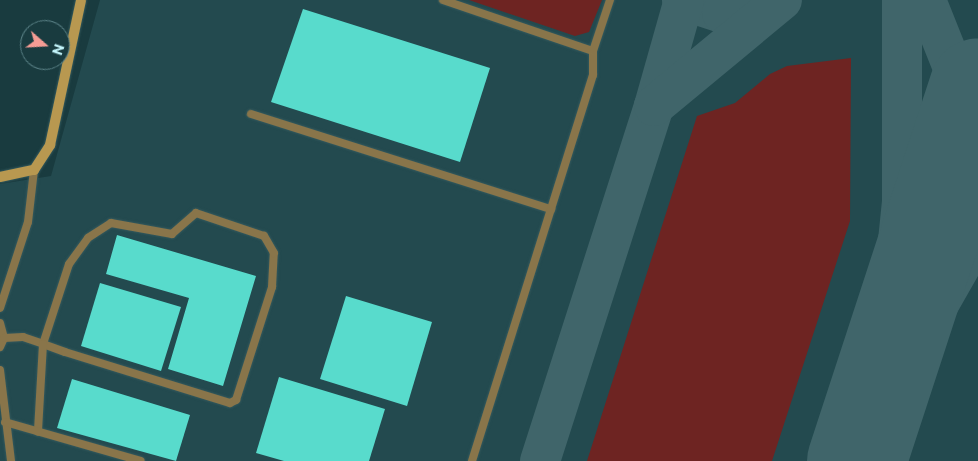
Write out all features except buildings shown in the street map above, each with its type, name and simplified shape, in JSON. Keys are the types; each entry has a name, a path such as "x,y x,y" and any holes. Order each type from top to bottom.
{"street":[{"path":"0,177 34,170 50,145 59,117 81,0"}],"lane":[{"path":"443,0 593,51"},
{"path":"472,461 593,75 593,51 610,0"},
{"path":"251,114 551,209"},
{"path":"0,308 28,222 34,170"},
{"path":"4,338 23,337 43,344 230,402 236,400 272,287 274,253 264,236 196,213 172,234 112,223 88,238 69,264 43,344 38,432"},
{"path":"0,323 4,338 0,347"},
{"path":"0,370 11,461"},
{"path":"5,422 142,461"}],"shaded area":[{"path":"100,0 978,0 978,461 0,461 0,184 51,176"},
{"path":"469,0 602,0 589,32 575,36"},
{"path":"851,58 850,221 772,461 587,461 697,116 735,103 770,74 787,66"}],"taxiway":[{"path":"682,0 722,13 761,16"},
{"path":"654,106 684,0"},
{"path":"540,461 654,106 782,0"},
{"path":"857,457 892,300 902,201 902,0"},
{"path":"926,0 978,131"},
{"path":"886,397 978,236"}],"runway":[{"path":"856,461 978,87"}]}
